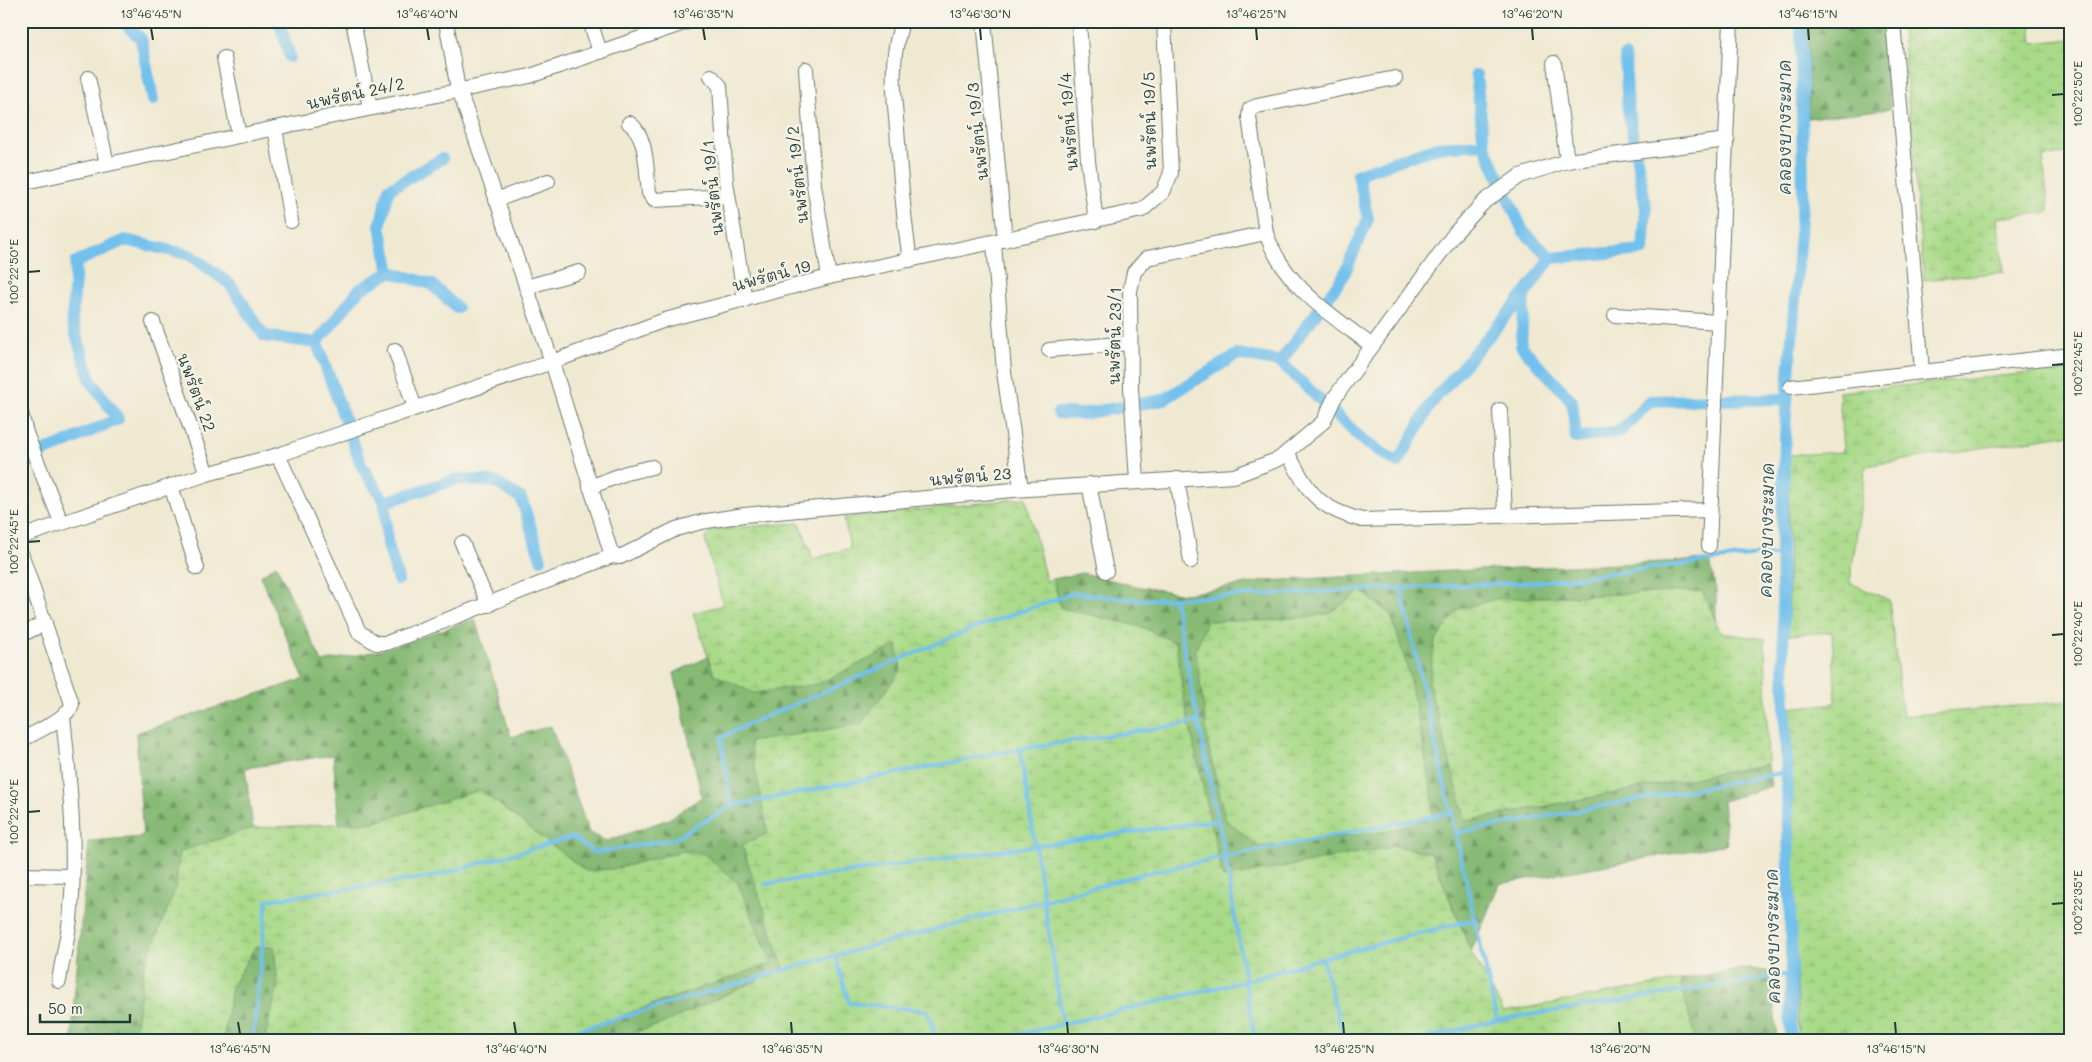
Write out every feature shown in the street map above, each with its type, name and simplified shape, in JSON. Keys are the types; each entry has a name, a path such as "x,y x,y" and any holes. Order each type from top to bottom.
{"street":[{"path":"353,21 370,108"},
{"path":"446,21 460,90 552,362 612,556"},
{"path":"590,21 600,52"},
{"name":"นพรัตน์ 24/2","path":"21,183 370,108 530,76 690,21"},
{"name":"นพรัตน์ 19/3","path":"984,21 999,241 1004,372 1021,489"},
{"name":"นพรัตน์ 19/4","path":"1079,21 1088,161 1096,221"},
{"name":"นพรัตน์ 19/5","path":"1142,210 1163,192 1170,173 1164,21"},
{"path":"1709,546 1713,410 1716,379 1731,21"},
{"path":"1893,21 1922,371"},
{"path":"900,30 894,51 893,74 902,207 910,260"},
{"path":"224,58 238,136"},
{"path":"1554,63 1567,161"},
{"name":"นพรัตน์ 19/2","path":"806,69 814,185 829,277"},
{"name":"นพรัตน์ 19/1","path":"711,76 720,86 728,196 745,300"},
{"path":"88,78 107,164"},
{"path":"1395,78 1250,109 1249,117 1266,234 1272,250 1282,267 1304,294 1372,346 1455,233 1485,201 1520,176 1567,161 1727,140"},
{"path":"629,123 636,128 641,137 649,193 654,200 728,196"},
{"path":"275,128 289,199 290,221"},
{"path":"496,200 548,180"},
{"name":"นพรัตน์ 19","path":"21,537 207,474 278,455 552,362 665,320 829,277 1142,210"},
{"name":"นพรัตน์ 23/1","path":"1137,481 1130,388 1130,291 1134,272 1147,258 1266,234"},
{"path":"526,287 579,272"},
{"path":"1615,315 1718,322"},
{"name":"นพรัตน์ 22","path":"153,322 207,474"},
{"path":"1049,350 1130,343"},
{"name":"นพรัตน์ 23","path":"278,455 359,632 368,640 376,643 387,643 488,606 612,556 620,557 676,529 701,522 744,514 1021,489 1234,476 1279,459 1322,422 1335,397 1372,346"},
{"path":"395,350 415,408"},
{"path":"1791,387 2071,355"},
{"path":"1500,410 1505,515"},
{"path":"21,413 26,433 61,522"},
{"path":"1287,452 1304,484 1316,499 1339,514 1362,520 1710,510"},
{"path":"590,487 626,473 652,467"},
{"path":"1177,479 1191,562"},
{"path":"1089,484 1106,571"},
{"path":"171,486 197,568"},
{"path":"462,543 488,606"},
{"path":"21,554 72,704 69,711 63,716 21,740"},
{"path":"21,635 45,624"},
{"path":"59,981 70,921 72,876 72,802 63,716"},
{"path":"21,875 72,876"}],"green space":[{"path":"1808,21 1881,21 1890,109 1808,118"},
{"path":"1901,21 2031,21 2033,43 2071,39 2071,152 2043,157 2049,212 1997,218 2004,272 1924,280"},
{"path":"2071,369 2071,434 1866,466 1850,583 1889,600 1903,716 2071,701 2071,1041 1798,1041 1789,708 1836,703 1832,632 1788,635 1789,455 1843,452 1839,392"},
{"path":"1026,498 1046,581 1053,579 1061,608 1142,627 1176,643 1184,700 1223,878 1396,846 1431,853 1471,952 1504,1012 1680,980 1696,1041 605,1041 660,1025 784,968 742,845 768,833 750,742 861,724 901,670 897,645 818,684 754,693 714,674 693,613 723,605 705,539 713,529 800,523 813,559 850,548 844,518"},
{"path":"1710,560 1716,591 1716,620 1701,591 1497,599 1458,610 1435,642 1429,684 1467,821 1768,764 1771,786 1723,801 1727,844 1499,884 1471,952 1431,853 1396,846 1223,878 1184,700 1176,643 1142,627 1061,608 1053,579 1082,573 1140,587 1186,594 1266,581","holes":["1361,591 1391,615 1408,670 1207,621 1265,621 1328,614"]},
{"path":"276,565 322,662 382,650 475,619 511,737 551,726 589,833 607,841 669,819 702,797 674,673 708,657 714,674 818,684 897,645 901,670 861,724 751,742 768,833 742,845 784,968 660,1025 605,1041 549,1041 669,1000 683,851 614,869 586,871 480,790 376,822 339,825 333,755 245,768 253,828 179,853 176,888 144,967 134,1041 72,1041 74,999 89,841 143,837 136,733 304,679 260,576"},
{"path":"1361,591 1391,615 1408,670 1432,792 1433,817 1387,831 1259,847 1226,820 1209,749 1196,650 1207,621 1265,621 1328,614"},
{"path":"1702,591 1721,633 1765,639 1768,764 1466,821 1429,684 1435,642 1458,609 1497,599"},
{"path":"480,790 586,871 614,869 683,851 704,854 737,882 772,963 549,1041 266,1041 266,1032 278,987 274,947 255,947 232,986 224,1041 134,1041 144,967 176,888 179,852 253,828 376,822"},
{"path":"255,947 274,947 278,987 266,1032 266,1041 225,1041 224,1032 232,986"},
{"path":"1748,968 1771,972 1777,1041 1695,1041 1680,980"}],"waterway":[{"path":"123,21 141,39 153,100"},
{"path":"279,21 290,57"},
{"name":"คลองบางระมาด","path":"1790,1041 1791,949 1781,547 1786,415 1803,193 1801,21"},
{"path":"1625,56 1628,110 1646,208 1643,250 1551,258 1524,295 1521,346 1572,401 1576,438 1621,431 1650,401 1787,399"},
{"path":"1280,362 1343,277 1368,219 1358,174 1438,147 1484,144 1476,75"},
{"path":"21,102 24,107 21,106"},
{"path":"1484,144 1523,231 1551,258"},
{"path":"390,272 380,226 389,189 442,159"},
{"path":"21,459 58,446 118,419 91,381 72,322 76,262 125,240 190,255 230,284 264,336 317,343 359,290 390,272 431,284 457,308"},
{"path":"1058,413 1081,414 1163,400 1238,354 1280,362 1365,442 1398,463 1432,402 1524,295"},
{"path":"317,343 362,467 385,502 457,479 495,482 521,498 541,559"},
{"path":"385,502 387,541 398,580"},
{"path":"253,1041 267,900 431,877 573,837 594,853 674,839 731,806 721,738 746,725 974,628 1074,593 1139,600 1538,582 1758,555 1781,555"},
{"path":"1401,588 1497,1020"},
{"path":"1174,598 1225,857 1255,1041"},
{"path":"1063,1024 1020,749 1198,722"},
{"path":"731,806 1020,749"},
{"path":"1457,833 1787,772"},
{"path":"540,1041 808,963 1155,871 1453,812"},
{"path":"765,884 1217,820"},
{"path":"992,1041 1245,981 1322,958 1476,919"},
{"path":"836,956 849,1003 928,1011 936,1041"},
{"path":"1322,958 1345,1041"},
{"path":"1415,1041 1497,1020 1791,974"}]}
